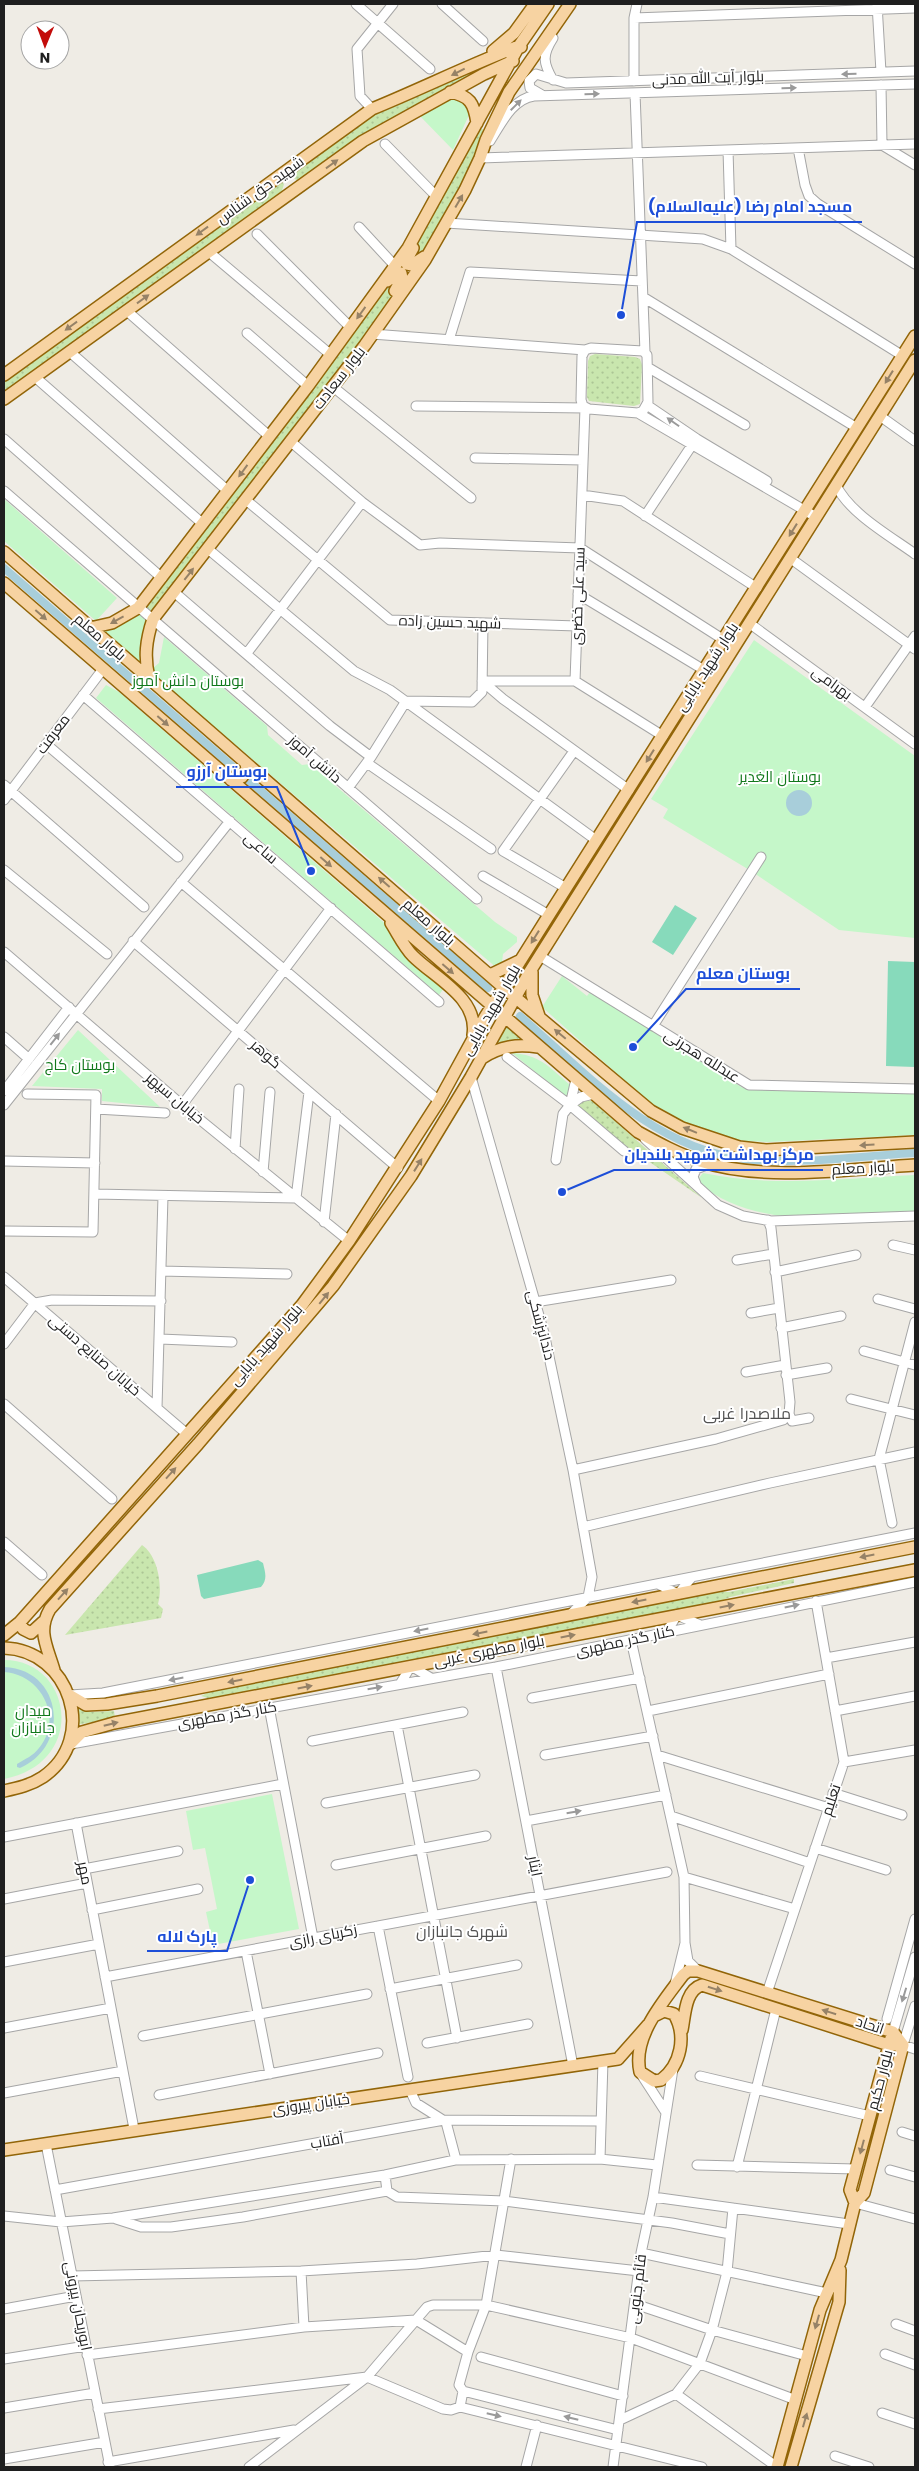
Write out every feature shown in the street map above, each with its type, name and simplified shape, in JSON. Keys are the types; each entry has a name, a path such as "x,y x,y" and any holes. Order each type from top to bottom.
{"main road":[{"path":"478,62 503,44 535,4"},
{"name":"بلوار سعادت","path":"90,628 112,623 138,608 351,328 395,266 439,194 519,46 548,4"},
{"name":"بلوار سعادت","path":"149,678 146,651 147,638 153,620 365,345 428,254 480,158 492,126 509,92 534,54 571,5"},
{"path":"519,46 534,54"},
{"name":"شهید حق شناس","path":"4,375 372,109 519,46"},
{"path":"511,60 526,68"},
{"name":"شهید حق شناس","path":"4,399 363,141 511,60"},
{"path":"450,92 464,94 472,102 477,123"},
{"path":"303,159 292,171 292,177 298,181 314,176"},
{"path":"270,183 281,181 284,184 281,194 271,208"},
{"path":"428,254 412,265 407,264 408,257 434,212 439,194"},
{"path":"365,345 370,331 400,284 401,274 395,274 381,286"},
{"name":"بلوار شهید بابایی","path":"4,1635 20,1622 302,1304 349,1241 398,1168 439,1101 503,987 915,336"},
{"name":"بلوار شهید بابایی","path":"43,1622 50,1609 204,1437 333,1286 411,1176 471,1077 503,1016 532,968 915,360"},
{"path":"256,453 271,466"},
{"name":"بلوار معلم","path":"4,552 503,987 651,1111 682,1128 739,1147 766,1150 915,1142"},
{"name":"بلوار معلم","path":"4,583 638,1132 672,1151 708,1164 765,1172 915,1165"},
{"path":"231,780 242,777 247,769 246,763"},
{"path":"385,914 412,955 469,1007 474,1023 470,1044"},
{"path":"490,975 520,960"},
{"path":"532,968 532,995 539,1016"},
{"path":"481,1058 508,1046 539,1047"},
{"name":"بلوار مطهری غربی","path":"69,1695 86,1705 132,1700 915,1547"},
{"path":"823,1565 820,1575 828,1586"},
{"name":"بلوار مطهری غربی","path":"69,1745 82,1732 135,1719 915,1570"},
{"path":"794,1571 802,1580 797,1592"},
{"path":"20,1622 23,1629 31,1633 43,1622"},
{"path":"4,1791 26,1786 44,1776 59,1762 69,1745 74,1715 69,1695 54,1670 44,1638 43,1622"},
{"path":"4,1648 28,1653 54,1670"},
{"path":"132,1700 129,1709 135,1719"},
{"path":"656,2015 664,2011 674,2014 682,2030 679,2051 672,2069 661,2080 654,2081 618,2058 656,2015 675,1985 688,1972 698,1971"},
{"name":"اتحاد","path":"698,1971 893,2032 904,2045"},
{"name":"اتحاد","path":"682,2030 690,1994 695,1987 702,1985 889,2046 904,2045"},
{"path":"641,2073 638,2056 648,2025"},
{"name":"بلوار حکیم","path":"855,2203 850,2190 893,2032"},
{"name":"بلوار حکیم","path":"792,2467 839,2302 841,2260 849,2224 855,2203 864,2193 904,2045"},
{"name":"خیابان پیروزی","path":"4,2150 134,2129 618,2058"},
{"name":"بلوار حکیم","path":"777,2467 827,2293 841,2260"}],"street":[{"path":"356,4 430,69"},
{"path":"372,109 360,96 357,49 394,4"},
{"path":"442,4 483,40"},
{"path":"634,81 634,18 637,4"},
{"path":"553,80 544,67 543,56 571,5"},
{"path":"634,18 877,7 915,8"},
{"path":"877,7 881,72"},
{"name":"بلوار آیت الله مدنی","path":"543,96 530,88 532,76 542,75 566,83 915,71"},
{"path":"731,78 732,90"},
{"name":"بلوار آیت الله مدنی","path":"480,158 515,104 525,98 915,84"},
{"path":"881,85 882,145"},
{"path":"635,93 642,297 645,352 649,358 647,404 643,411 638,413"},
{"path":"385,144 439,194"},
{"path":"480,158 915,144"},
{"path":"882,145 915,165"},
{"path":"798,148 809,196 818,204 915,264"},
{"path":"728,150 731,249"},
{"path":"446,223 702,239 731,249 903,356"},
{"path":"359,227 395,266"},
{"path":"257,234 351,328"},
{"path":"209,252 331,355"},
{"path":"449,340 470,272 642,281"},
{"path":"642,297 857,428"},
{"path":"127,311 269,436"},
{"path":"248,333 308,386"},
{"path":"372,334 585,350 591,348 645,352"},
{"path":"585,350 582,356 581,400 585,408"},
{"path":"70,352 228,491"},
{"path":"649,368 745,425"},
{"path":"35,376 203,524"},
{"path":"332,386 471,498"},
{"path":"647,404 695,441"},
{"path":"416,406 585,408 638,413 695,441 817,515"},
{"name":"سید علی خضری","path":"575,681 585,408"},
{"path":"880,416 915,441"},
{"path":"4,439 162,578"},
{"path":"290,441 362,502 420,545 440,543 580,548 724,640"},
{"path":"645,516 695,441"},
{"path":"475,458 583,460"},
{"path":"836,485 841,497 853,509"},
{"name":"دانش آموز","path":"4,491 477,899"},
{"path":"582,495 623,501 757,588"},
{"path":"827,499 838,500 853,509 915,554"},
{"name":"شهید حسین زاده","path":"246,500 390,620 577,626"},
{"path":"247,653 362,502"},
{"path":"208,549 354,672 390,690 406,701 596,840"},
{"path":"790,558 912,647"},
{"path":"174,592 369,760 491,849"},
{"path":"578,594 704,670"},
{"path":"406,701 472,702 482,692 484,623"},
{"name":"بهرامی","path":"749,623 915,744"},
{"path":"864,707 912,647 915,636"},
{"name":"معرفت","path":"4,800 7,788 46,744 103,669"},
{"path":"482,681 575,681 663,736"},
{"path":"482,681 503,700 629,790"},
{"name":"ساعی","path":"83,695 439,1002"},
{"path":"348,788 369,760 406,701"},
{"path":"46,744 178,858"},
{"path":"566,888 503,850 574,751"},
{"path":"7,788 144,907"},
{"path":"4,1091 29,1059 133,941 230,821"},
{"path":"653,1026 761,857"},
{"path":"4,870 107,954"},
{"path":"483,876 549,915"},
{"path":"181,882 439,1101"},
{"path":"182,1105 331,908"},
{"name":"گوهر","path":"133,941 398,1168"},
{"name":"خیابان سپهر","path":"4,952 182,1105 349,1241"},
{"name":"عبدلله هجرتی","path":"540,956 749,1085 915,1089"},
{"path":"4,1105 72,1010"},
{"path":"4,1037 29,1059"},
{"path":"508,1057 570,1105 624,1151"},
{"name":"دندانپزشکی","path":"471,1077 554,1376 592,1577 588,1598"},
{"path":"570,1105 576,1079"},
{"path":"235,1149 239,1089"},
{"path":"263,1172 270,1092"},
{"path":"94,1194 296,1198 309,1092"},
{"path":"4,1231 93,1232 96,1095 27,1094"},
{"path":"556,1160 563,1114 570,1105 581,1097 594,1094"},
{"path":"96,1110 165,1113"},
{"path":"324,1222 336,1114"},
{"path":"638,1132 718,1205 743,1216 768,1220 915,1216"},
{"path":"4,1161 95,1163"},
{"path":"696,1185 693,1177 696,1168 708,1164"},
{"path":"157,1408 163,1196"},
{"path":"768,1220 774,1254 789,1414 792,1421 809,1418"},
{"path":"893,1245 915,1250"},
{"path":"737,1260 774,1254"},
{"path":"775,1272 856,1254"},
{"path":"161,1271 287,1274"},
{"name":"خیابان صنایع دستی","path":"4,1277 187,1434"},
{"path":"535,1302 671,1280"},
{"path":"878,1299 915,1309"},
{"path":"4,1344 7,1331 35,1303 52,1300 160,1301"},
{"path":"751,1313 779,1308"},
{"path":"781,1328 841,1316"},
{"path":"880,1540 892,1523 879,1459 915,1322"},
{"path":"160,1340 232,1342"},
{"path":"864,1351 915,1364"},
{"path":"746,1372 827,1368"},
{"path":"851,1398 915,1414"},
{"path":"4,1404 112,1499"},
{"path":"573,1470 716,1439 783,1420 789,1414"},
{"path":"583,1527 915,1452"},
{"path":"892,1523 912,1533"},
{"path":"69,1695 103,1693 912,1533"},
{"path":"4,1542 42,1575"},
{"name":"دندانپزشکی","path":"592,1577 606,1594"},
{"path":"658,1584 678,1594 692,1577"},
{"name":"کنار گذر مطهری","path":"69,1745 496,1667 915,1582"},
{"path":"570,1615 588,1598"},
{"name":"تعلیم","path":"767,1992 844,1762 816,1601"},
{"path":"666,1633 677,1615 700,1626"},
{"path":"631,1640 684,1877 685,1943 688,1961 698,1971"},
{"path":"826,1658 915,1642"},
{"path":"400,1684 411,1666 431,1678"},
{"name":"ایثار","path":"496,1667 573,2066"},
{"path":"648,1711 829,1674"},
{"path":"532,1698 640,1678"},
{"path":"835,1711 915,1696"},
{"path":"269,1707 313,1938"},
{"path":"312,1741 463,1712"},
{"path":"397,1725 457,2038"},
{"path":"545,1755 653,1736"},
{"path":"844,1762 915,1750"},
{"path":"657,1756 828,1808"},
{"path":"326,1803 475,1775"},
{"path":"4,1837 283,1784"},
{"path":"833,1793 902,1815"},
{"path":"526,1821 666,1795"},
{"path":"671,1816 810,1863"},
{"name":"مهر","path":"76,1823 134,2129"},
{"path":"336,1865 486,1836"},
{"path":"815,1848 886,1870"},
{"path":"84,1869 178,1851"},
{"name":"زکریای رازی","path":"105,1977 667,1872"},
{"path":"684,1877 795,1910"},
{"path":"4,1899 87,1883"},
{"path":"92,1910 198,1889"},
{"path":"887,2019 915,1919"},
{"path":"378,1926 408,2078"},
{"path":"675,1985 685,1943"},
{"path":"4,1962 99,1944"},
{"path":"246,1951 270,2074"},
{"name":"بلوار حکیم","path":"893,2032 915,1957"},
{"path":"390,1989 517,1965"},
{"path":"143,2036 366,1994"},
{"name":"بلوار حکیم","path":"904,2045 915,2006"},
{"path":"4,2028 111,2008"},
{"path":"737,2167 776,2010"},
{"path":"427,2043 528,2024"},
{"path":"904,2045 915,2049"},
{"path":"160,2094 378,2053"},
{"path":"600,2159 604,2061"},
{"name":"قائم جنوبی","path":"613,2467 641,2253 653,2197 672,2069"},
{"path":"4,2093 123,2070"},
{"path":"641,2073 665,2111"},
{"path":"700,2076 870,2116"},
{"path":"410,2090 416,2104 444,2120 449,2129 455,2156"},
{"name":"آفتاب","path":"55,2190 444,2120 601,2121"},
{"path":"902,2132 915,2136"},
{"name":"ابوریحان بیرونی","path":"46,2144 109,2464"},
{"path":"511,2159 496,2256 486,2304 468,2352 459,2385 463,2391 619,2425 676,2394 700,2363 712,2330 726,2272 733,2208"},
{"path":"4,2216 61,2222 113,2218 385,2175 455,2160 600,2159 657,2165"},
{"path":"697,2164 737,2167 856,2169"},
{"path":"890,2170 915,2177"},
{"path":"385,2175 387,2191"},
{"path":"113,2218 141,2226 171,2227 243,2217 387,2191 397,2197 504,2201 648,2220 730,2234"},
{"path":"653,2197 849,2224"},
{"path":"855,2203 915,2219"},
{"path":"641,2253 827,2293"},
{"path":"72,2276 301,2271 417,2264 496,2256 639,2271"},
{"path":"301,2271 304,2327"},
{"path":"4,2309 76,2296"},
{"path":"249,2467 367,2377 427,2307 433,2304 486,2304 631,2338 796,2400"},
{"path":"635,2304 712,2330 808,2356"},
{"path":"4,2359 304,2327 416,2320 468,2352"},
{"path":"896,2324 915,2330"},
{"path":"885,2354 915,2365"},
{"path":"481,2357 623,2396"},
{"path":"98,2409 367,2377 443,2409 451,2410 460,2407 702,2467"},
{"path":"460,2407 463,2391"},
{"path":"4,2408 95,2393"},
{"path":"676,2394 777,2467"},
{"path":"882,2413 915,2424"},
{"path":"526,2467 537,2425"},
{"path":"109,2464 297,2430"},
{"path":"4,2459 104,2442"},
{"path":"835,2456 869,2467"}],"green space":[{"path":"478,62 484,74 298,181 292,177 292,171 372,109"},
{"path":"456,97 466,104 469,115 453,150 418,114"},
{"path":"477,128 485,131 480,158 418,262 408,257"},
{"path":"281,181 284,184 281,194 4,399 4,375"},
{"path":"395,274 400,284 370,331 153,619 138,608"},
{"path":"595,354 640,359 642,365 640,404 634,406 589,401 587,397 588,361 590,356"},
{"path":"4,499 117,598 96,621 4,541"},
{"path":"138,608 153,619 149,678 90,628"},
{"name":"بوستان دانش آموز","path":"164,637 267,726 268,735 302,765 310,764 495,922 517,937 517,942 503,954 502,962 498,969 155,676 153,668 159,663"},
{"name":"بوستان الغدیر","path":"754,640 915,756 915,938 839,930 751,871 663,818 668,809 651,799"},
{"path":"106,685 119,692 389,927 444,988 439,995 96,698"},
{"path":"675,905 697,918 673,955 652,942"},
{"path":"888,961 915,962 915,1067 886,1066"},
{"path":"562,976 587,996 590,992 743,1088 915,1092 915,1135 769,1142 745,1141 722,1136 687,1123 649,1102 542,1007"},
{"path":"505,1025 525,1041 505,1041 495,1045"},
{"name":"بوستان کاج","path":"78,1030 160,1107 102,1101 102,1089 32,1086"},
{"path":"512,1053 530,1056 543,1062 569,1084 570,1091 566,1097"},
{"path":"586,1100 592,1101 702,1198 616,1139 577,1105"},
{"path":"703,1173 729,1178 782,1181 915,1175 915,1212 779,1216 747,1209 726,1201 699,1182 699,1178"},
{"path":"142,1545 152,1556 158,1572 160,1589 158,1604 163,1609 161,1618 65,1635"},
{"path":"258,1560 263,1563 265,1572 265,1581 261,1587 204,1599 201,1596 197,1575"},
{"path":"794,1579 794,1583 730,1597 717,1603 211,1699 201,1696 211,1691 715,1591 729,1592"},
{"name":"میدان جانبازان","path":"4,1660 27,1664 45,1676 56,1693 61,1714 59,1734 49,1754 31,1769 4,1779"},
{"path":"77,1708 90,1712 114,1711 115,1718 76,1725"},
{"path":"272,1794 299,1929 213,1945 206,1912 217,1909 205,1848 193,1850 186,1811"}],"water":[{"path":"799,790 808,794 812,803 808,812 799,816 790,812 786,803 790,794"},
{"path":"4,1667 23,1671 38,1680 48,1694 53,1710 53,1726 48,1743 37,1757 20,1768 17,1767 17,1764 34,1753 46,1736 49,1724 49,1711 38,1689 29,1680 4,1672"}],"waterway":[{"path":"4,568 488,988"},
{"path":"520,1016 622,1105 650,1124 679,1140 711,1152 765,1161 915,1153"}],"place":[{"name":"مسجد امام رضا (علیه‌السلام)","path":"621,315"},
{"name":"بوستان آرزو","path":"311,871"},
{"name":"بوستان معلم","path":"633,1047"},
{"name":"مرکز بهداشت شهید بلندیان","path":"562,1192"},
{"name":"پارک لاله","path":"250,1880"}],"district":[{"name":"ملاصدرا غربی","path":"747,1413"},
{"name":"شهرک جانبازان","path":"462,1931"}]}
